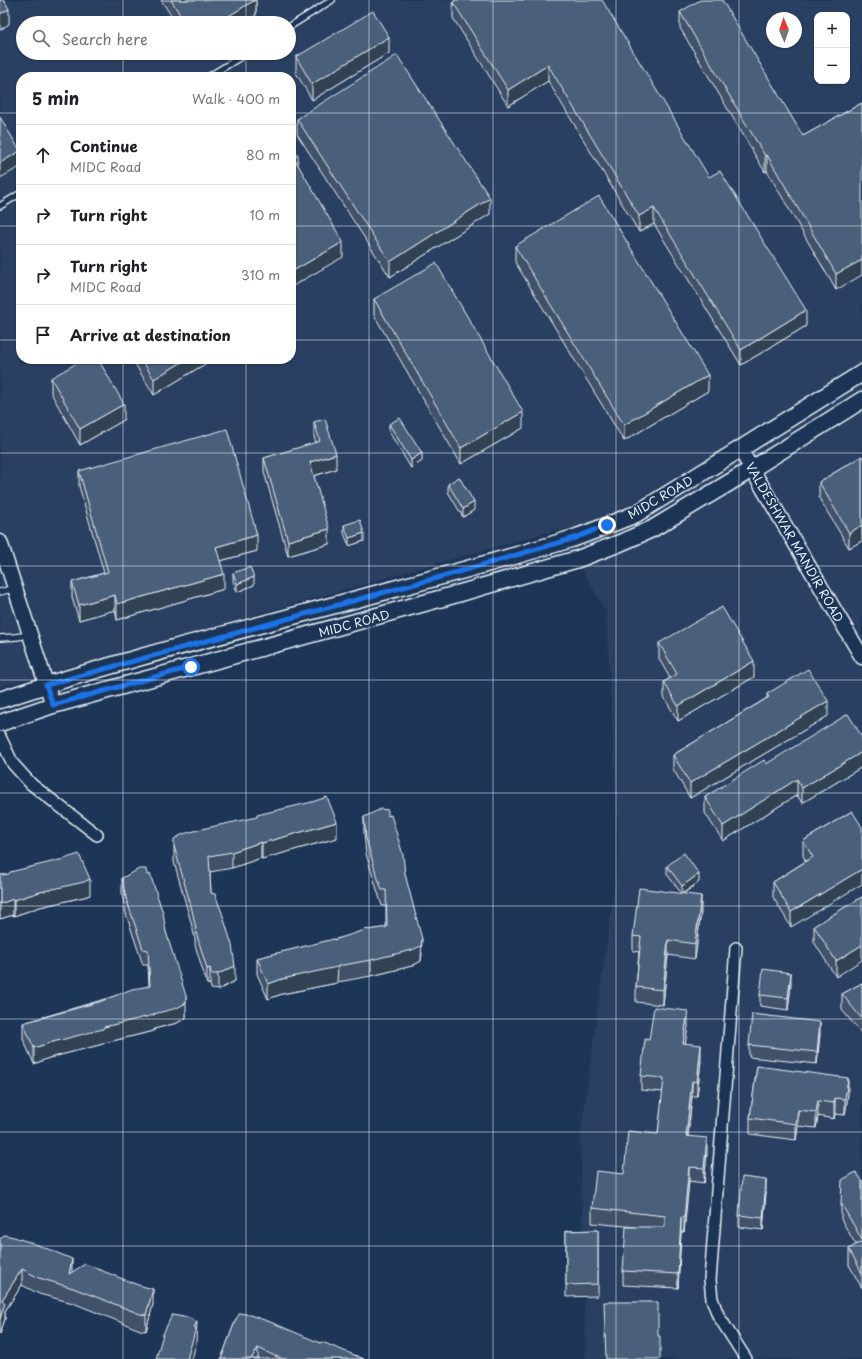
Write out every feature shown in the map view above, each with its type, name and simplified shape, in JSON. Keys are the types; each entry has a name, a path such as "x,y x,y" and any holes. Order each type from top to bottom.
{"main road":[{"name":"MIDC ROAD","path":"0,700 46,685 444,576 575,538 636,514 862,373"},
{"name":"MIDC ROAD","path":"0,723 53,705 444,598 578,559 652,529 862,400"}],"street":[{"name":"VALDESHWAR MANDIR ROAD","path":"740,448 862,657"},
{"path":"1,548 53,705"},
{"path":"0,737 13,764 30,784 97,835"},
{"path":"736,948 710,1280 712,1299 718,1315 746,1359"}],"lane":[{"path":"296,23 332,0"},
{"path":"216,72 236,60"},
{"path":"0,206 16,196"},
{"path":"0,592 15,588"},
{"path":"0,638 30,634"}],"shaded area":[{"path":"0,0 862,0 862,1359 586,1359 580,1139 619,853 606,612 559,529 0,687"}],"building":[{"path":"0,0 4,0 9,9 0,14"},
{"path":"171,0 255,0 229,16 181,16"},
{"path":"456,0 602,0 709,177 720,171 806,310 741,350 654,208 639,216 548,65 508,90 453,2"},
{"path":"700,0 722,0 803,136 862,103 862,260 836,274 767,155 765,156 680,12"},
{"path":"373,11 389,37 312,84 296,57"},
{"path":"397,55 490,198 390,262 297,119"},
{"path":"0,117 16,144 16,153 0,163"},
{"path":"296,161 343,242 296,269"},
{"path":"599,196 708,375 624,425 515,246"},
{"path":"436,263 523,412 461,448 374,299"},
{"path":"75,364 101,364 124,404 80,429 51,378"},
{"path":"144,364 179,364 154,379"},
{"path":"400,418 422,453 411,460 389,424"},
{"path":"325,419 336,454 310,462 329,529 288,541 264,458 320,441 314,422"},
{"path":"227,429 257,535 216,547 224,574 117,604 115,595 79,605 72,582 108,572 79,471"},
{"path":"862,456 862,525 849,533 819,482"},
{"path":"459,477 474,502 463,509 448,484"},
{"path":"360,520 364,533 349,538 344,525"},
{"path":"250,567 254,577 237,584 233,573"},
{"path":"722,607 754,661 678,706 664,682 677,674 659,643"},
{"path":"808,669 828,701 690,783 673,755 769,697 767,694"},
{"path":"848,714 862,737 862,752 802,788 797,779 723,826 705,797 764,760 766,764"},
{"path":"327,797 337,822 262,843 261,842 232,852 209,856 211,893 215,894 222,913 232,945 235,966 218,974 211,974 210,968 207,969 195,929 192,910 174,846 174,839 183,834 257,817 257,815"},
{"path":"381,809 388,810 388,816 391,815 403,855 405,874 422,939 421,946 412,950 282,979 268,984 257,958 334,940 368,929 387,927 386,890 382,890 375,870 366,838 364,817"},
{"path":"852,811 862,827 862,869 791,912 773,882 813,857 803,841"},
{"path":"684,853 699,874 682,886 667,866"},
{"path":"79,854 90,879 84,882 40,892 14,900 13,899 0,904 0,875 9,874 10,872"},
{"path":"139,869 146,869 147,875 150,874 163,913 166,932 186,996 186,1003 177,1008 154,1015 104,1027 103,1029 34,1048 23,1023 99,1002 132,989 150,986 148,950 143,949 126,898 122,878"},
{"path":"639,888 701,896 695,944 668,940 663,990 636,987 641,937 633,936"},
{"path":"862,897 862,945 836,961 814,926"},
{"path":"763,969 791,973 788,998 760,995"},
{"path":"862,983 862,1019 842,994"},
{"path":"654,1007 688,1011 683,1043 701,1045 697,1082 692,1081 686,1136 707,1138 704,1168 689,1167 684,1218 681,1217 678,1274 623,1271 626,1227 665,1227 665,1216 592,1208 596,1171 624,1174 628,1131 658,1134 664,1078 641,1076 645,1039 649,1040"},
{"path":"752,1014 820,1022 817,1052 749,1045"},
{"path":"757,1066 848,1078 845,1099 835,1098 834,1103 818,1101 816,1112 798,1110 796,1124 750,1118"},
{"path":"856,1172 862,1181 862,1240 841,1203 842,1180"},
{"path":"742,1177 766,1180 763,1218 739,1215"},
{"path":"598,1230 598,1284 566,1285 566,1231"},
{"path":"4,1235 38,1245 72,1259 69,1274 85,1264 138,1285 153,1289 146,1315 73,1288 39,1278 22,1269 2,1300 5,1303 0,1319 0,1239"},
{"path":"862,1241 862,1273 849,1249"},
{"path":"604,1302 658,1302 660,1359 606,1359"},
{"path":"240,1313 273,1323 320,1343 322,1342 364,1359 284,1359 258,1348 251,1359 221,1359 236,1319"},
{"path":"172,1315 190,1318 197,1322 194,1327 196,1328 187,1359 156,1359 163,1334"}],"route":[{"path":"191,667 53,705 46,685 444,576 575,538 607,525"}]}
